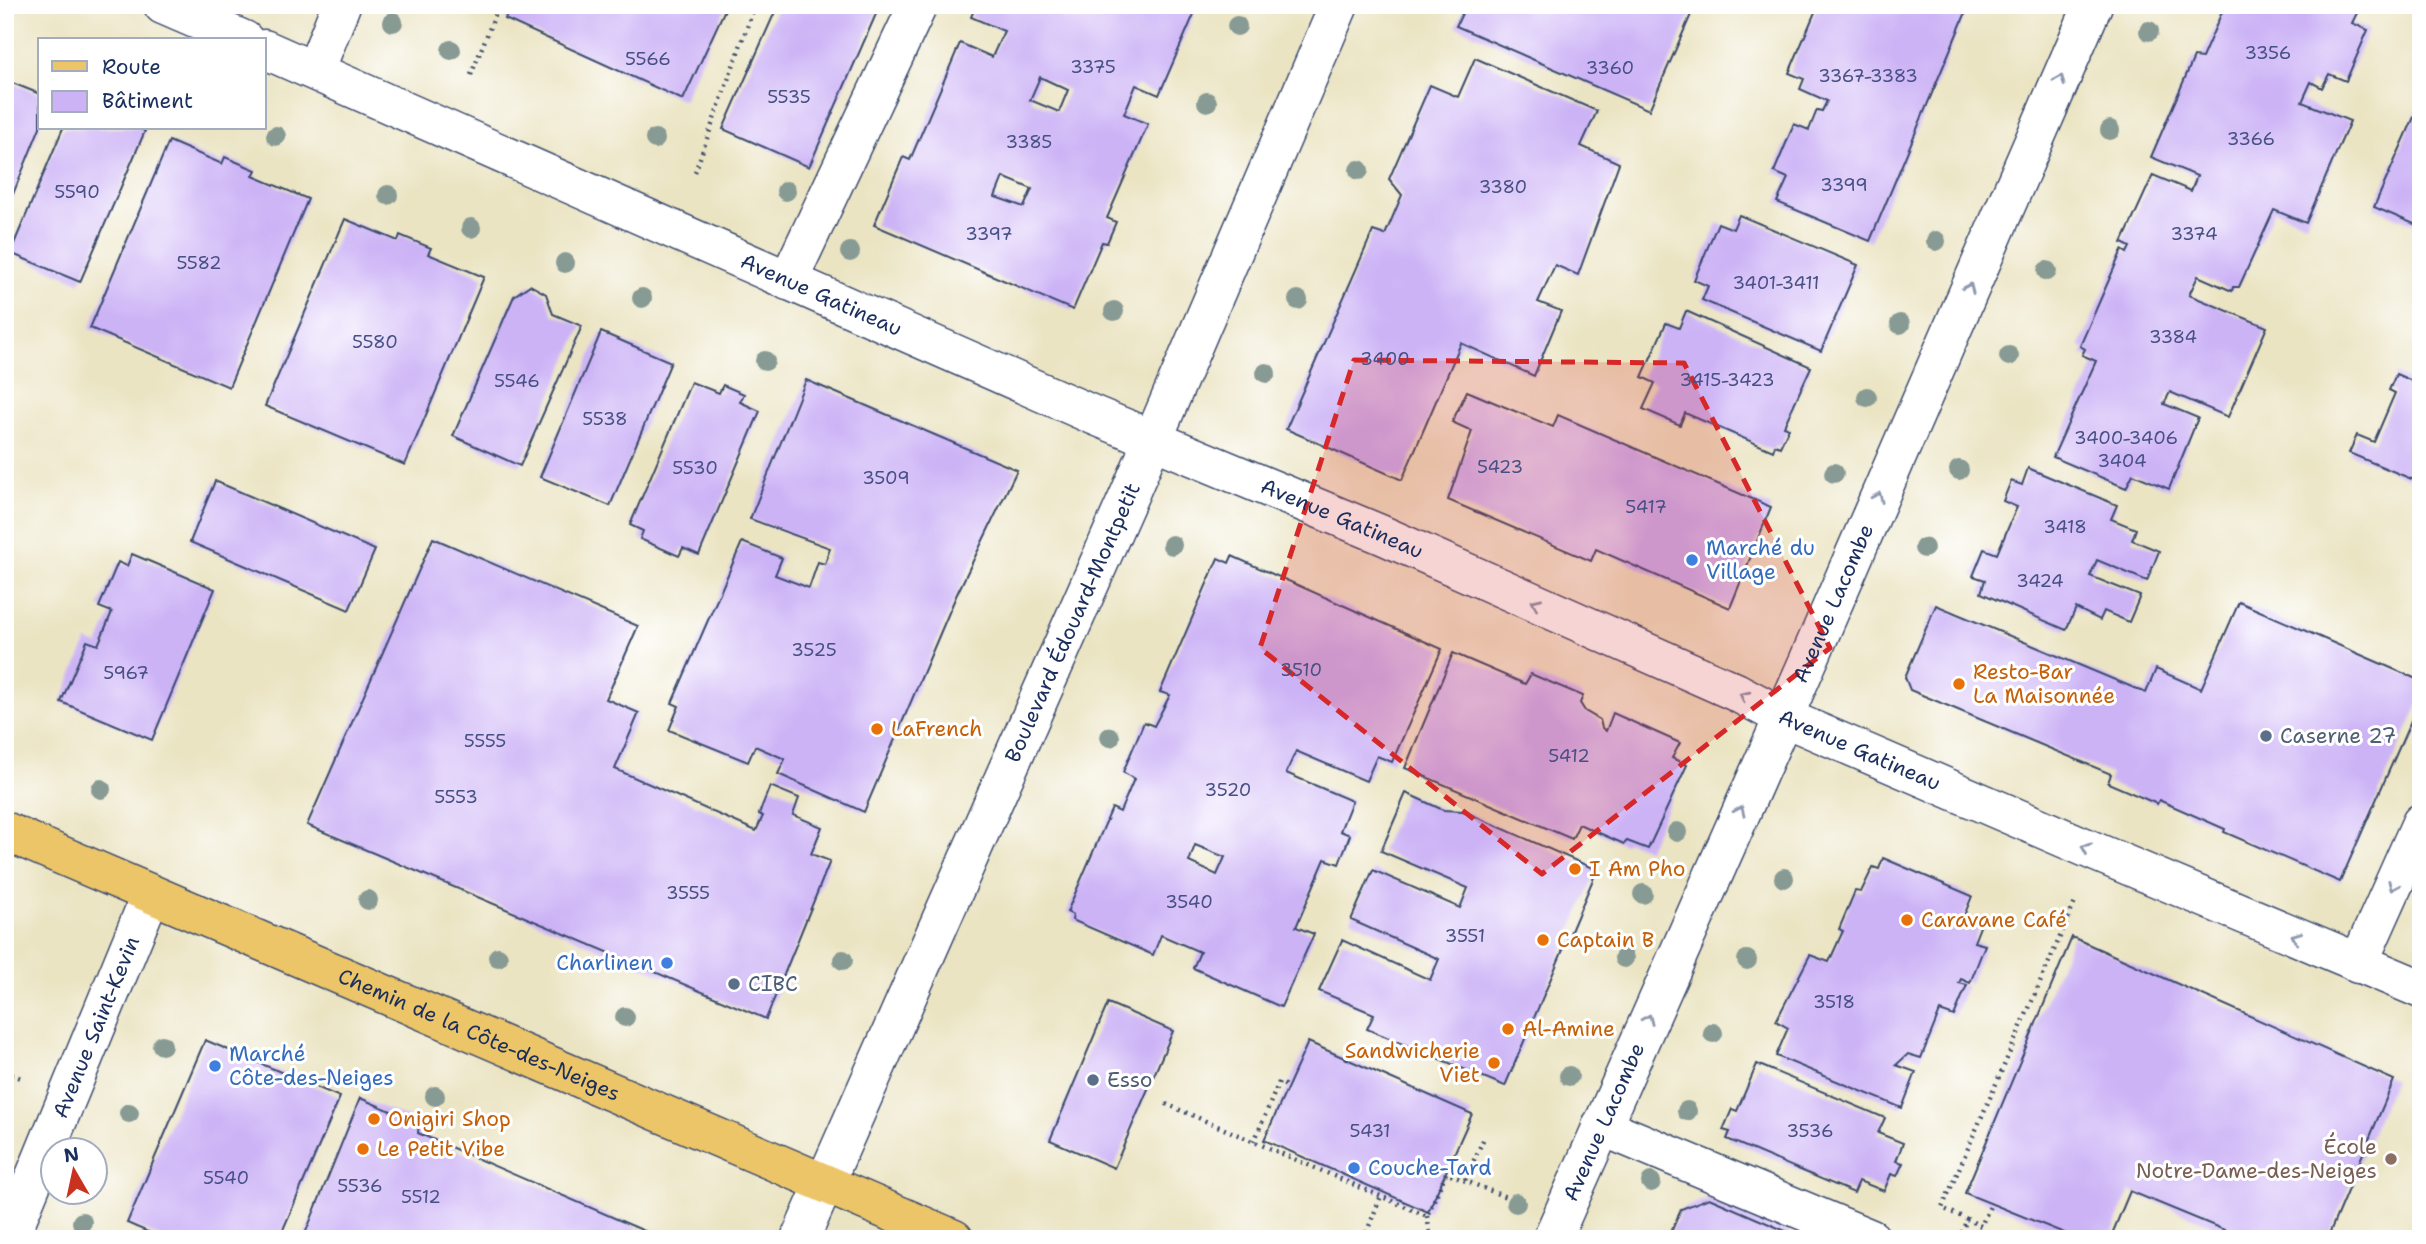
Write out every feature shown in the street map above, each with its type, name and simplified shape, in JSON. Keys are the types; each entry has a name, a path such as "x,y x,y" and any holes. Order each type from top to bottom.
{"main road":[{"name":"Chemin de la Côte-des-Neiges","path":"5,831 954,1239"}],"street":[{"path":"163,5 239,38"},
{"path":"315,71 341,5"},
{"path":"788,281 918,5"},
{"name":"Boulevard Édouard-Montpetit","path":"800,1239 1130,493 1339,5"},
{"name":"Avenue Lacombe","path":"1552,1239 2093,5"},
{"name":"Avenue Gatineau","path":"266,50 1151,440 1380,534 1736,692 1783,716 2421,989"},
{"path":"2358,964 2421,823"},
{"name":"Avenue Saint-Kevin","path":"9,1239 151,894"},
{"path":"1601,1126 1871,1239"}],"path":[{"path":"471,75 499,5"},
{"path":"695,172 755,5"},
{"path":"1991,1203 1981,1226 1942,1208 2076,900"},
{"path":"5,1072 26,1080"},
{"path":"1254,1142 1279,1082 1288,1087"},
{"path":"1166,1104 1347,1179 1427,1216"},
{"path":"1465,1180 1484,1138"},
{"path":"1431,1239 1427,1216 1446,1173 1511,1199"},
{"path":"1364,1239 1381,1196"},
{"path":"1959,1239 1968,1219"}],"highlighted area":[{"path":"1354,360 1684,363 1830,648 1542,874 1260,648"}],"building":[{"path":"511,5 727,5 683,100 505,19"},
{"path":"778,5 880,5 809,167 723,129"},
{"path":"976,5 1198,5 1159,95 1136,85 1124,114 1148,124 1107,218 1116,222 1107,243 1102,242 1073,310 874,225 903,157 910,160 960,43 992,57 1004,31 971,17","holes":["1040,77 1068,90 1059,112 1030,100","1003,177 1032,189 1024,207 995,197"]},
{"path":"1466,5 1681,5 1693,10 1649,110 1456,26"},
{"path":"1818,5 1969,5 1870,241 1777,202 1788,178 1774,172 1794,124 1809,130 1817,110 1822,111 1827,101 1800,89 1804,79 1789,73"},
{"path":"2225,5 2345,5 2358,11 2352,23 2368,30 2346,81 2329,74 2322,88 2311,82 2302,102 2350,121 2306,223 2274,210 2239,287 2233,287 2232,291 2198,276 2189,295 2267,327 2228,417 2170,392 2164,404 2198,418 2169,489 2133,474 2126,488 2053,457 2096,361 2082,355 2085,349 2080,346 2122,250 2127,253 2130,247 2122,243 2153,175 2191,191 2197,176 2151,157 2194,57 2202,58"},
{"path":"1475,58 1597,111 1581,146 1619,163 1578,275 1555,265 1538,302 1561,311 1534,376 1461,343 1402,480 1286,429 1373,231 1385,235 1402,195 1389,179 1430,85 1458,97"},
{"path":"5,80 38,93 39,130 5,214"},
{"path":"2418,108 2421,109 2421,227 2374,207"},
{"path":"62,130 145,131 80,282 10,253"},
{"path":"169,141 222,164 225,157 256,170 253,176 308,199 229,387 90,328"},
{"path":"1739,215 1858,265 1821,351 1702,300 1708,286 1694,280 1718,223 1733,229"},
{"path":"345,219 398,241 400,235 431,248 428,254 484,277 405,465 265,406"},
{"path":"530,285 546,294 553,314 582,326 520,466 453,436 514,296"},
{"path":"1686,311 1811,367 1784,426 1789,428 1780,447 1775,445 1773,451 1685,413 1680,425 1643,409 1655,383 1642,377 1666,323 1679,328"},
{"path":"601,332 671,362 610,506 540,477"},
{"path":"2396,374 2421,385 2421,483 2349,453 2357,435 2374,442 2395,393 2389,390"},
{"path":"806,380 1017,470 956,596 864,812 778,774 785,759 755,746 748,762 669,730 679,706 672,703 742,542 782,558 775,575 809,588 818,562 825,564 830,548 750,519"},
{"path":"691,382 719,393 723,385 744,394 740,402 760,411 699,555 683,548 679,556 640,539 643,531 630,525"},
{"path":"1467,391 1553,427 1558,415 1771,507 1730,608 1596,549 1591,561 1448,500 1472,431 1452,422"},
{"path":"2028,468 2117,505 2111,519 2136,529 2132,540 2159,551 2147,581 2097,560 2090,576 2140,596 2129,622 2104,611 2100,620 2076,608 2066,630 1981,593 1985,580 1973,576 1984,549 1997,554 2017,507 2003,501 2011,481 2022,485"},
{"path":"215,481 375,550 349,610 190,542"},
{"path":"433,538 638,626 606,699 639,713 615,769 756,831 763,816 759,814 770,786 799,798 793,815 822,827 811,854 830,861 766,1019 307,825"},
{"path":"132,554 215,589 152,740 61,702 87,641 98,645 112,612 99,607 118,562 127,566"},
{"path":"1232,556 1442,649 1392,762 1377,756 1366,781 1296,751 1286,773 1352,801 1340,831 1350,835 1339,864 1325,859 1296,927 1314,934 1281,1007 1193,968 1200,952 1161,935 1153,955 1072,920 1073,915 1067,912 1112,808 1120,812 1134,779 1123,772 1144,722 1154,726 1170,695 1160,692 1218,558 1229,563","holes":["1195,845 1225,857 1217,875 1189,862"]},
{"name":"Caserne 27","path":"2239,602 2421,681 2421,698 2340,882 2224,832 2225,829 2159,800 2157,804 2108,783 2111,774 1910,690 1905,677 1936,605 2146,693 2156,669 2201,689"},
{"path":"1453,653 1525,684 1531,674 1583,696 1580,703 1585,711 1600,720 1606,731 1613,713 1680,743 1672,758 1687,765 1648,849 1627,841 1624,844 1579,824 1572,839 1405,768"},
{"path":"1406,793 1443,810 1463,811 1597,870 1505,1086 1367,1029 1374,1014 1319,991 1342,940 1430,980 1439,959 1351,920 1373,870 1460,908 1468,888 1381,851"},
{"path":"1883,858 1972,896 1964,916 1981,924 1974,942 1985,945 1970,983 1961,979 1959,983 1967,985 1954,1016 1940,1011 1921,1058 1908,1054 1896,1065 1916,1072 1902,1108 1776,1056 1788,1028 1776,1021 1810,955 1829,962 1843,931 1839,929 1855,891 1861,892 1873,867 1879,869"},
{"path":"2072,937 2394,1080 2327,1239 2246,1239 2130,1191 2110,1239 2079,1239 1965,1193"},
{"path":"1108,1003 1173,1031 1114,1168 1050,1140"},
{"path":"205,1040 340,1097 279,1239 164,1239 127,1223"},
{"path":"1308,1042 1472,1114 1428,1212 1264,1140"},
{"path":"1757,1064 1885,1118 1878,1133 1903,1143 1896,1161 1903,1163 1897,1176 1891,1174 1884,1191 1859,1181 1854,1193 1727,1139 1730,1132 1723,1130 1732,1109 1737,1111"},
{"path":"360,1098 419,1123 418,1133 663,1239 303,1239"},
{"path":"1709,1198 1804,1239 1668,1239 1681,1209"}],"place":[{"name":"Marché du Village","path":"1692,560"},
{"name":"Resto-Bar La Maisonnée","path":"1959,684"},
{"name":"LaFrench","path":"877,729"},
{"name":"Caserne 27","path":"2266,736"},
{"name":"I Am Pho","path":"1575,869"},
{"name":"Caravane Café","path":"1907,920"},
{"name":"Captain B","path":"1543,940"},
{"name":"Charlinen","path":"667,963"},
{"name":"CIBC","path":"734,984"},
{"name":"Al-Amine","path":"1508,1029"},
{"name":"Sandwicherie Viet","path":"1494,1063"},
{"name":"Marché Côte-des-Neiges","path":"215,1066"},
{"name":"Esso","path":"1093,1080"},
{"name":"Onigiri Shop","path":"374,1119"},
{"name":"Le Petit Vibe","path":"363,1149"},
{"name":"École Notre-Dame-des-Neiges","path":"2391,1159"},
{"name":"Couche-Tard","path":"1354,1168"}]}
